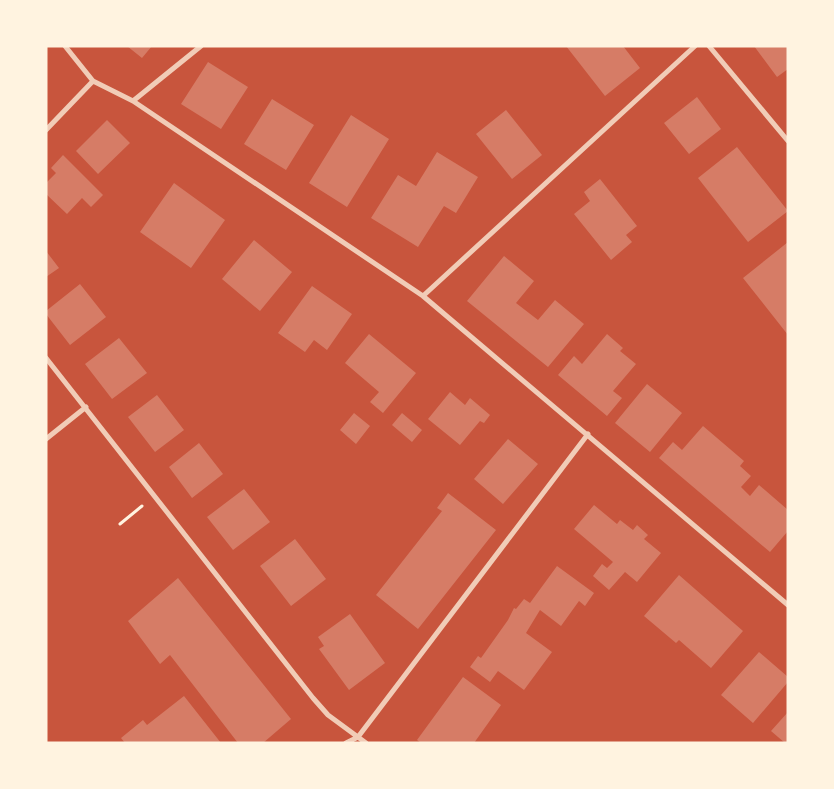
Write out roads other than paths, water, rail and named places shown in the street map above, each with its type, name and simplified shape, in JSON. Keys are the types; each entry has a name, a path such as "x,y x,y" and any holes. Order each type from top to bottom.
{"street":[{"path":"65,46 93,81 133,101 423,296 788,605"},
{"path":"133,101 202,46"},
{"path":"423,296 695,46"},
{"path":"710,46 788,141"},
{"path":"46,130 93,81"},
{"path":"46,358 313,698 328,715 366,743"},
{"path":"46,439 86,408"},
{"path":"346,743 358,737 588,434"}]}
